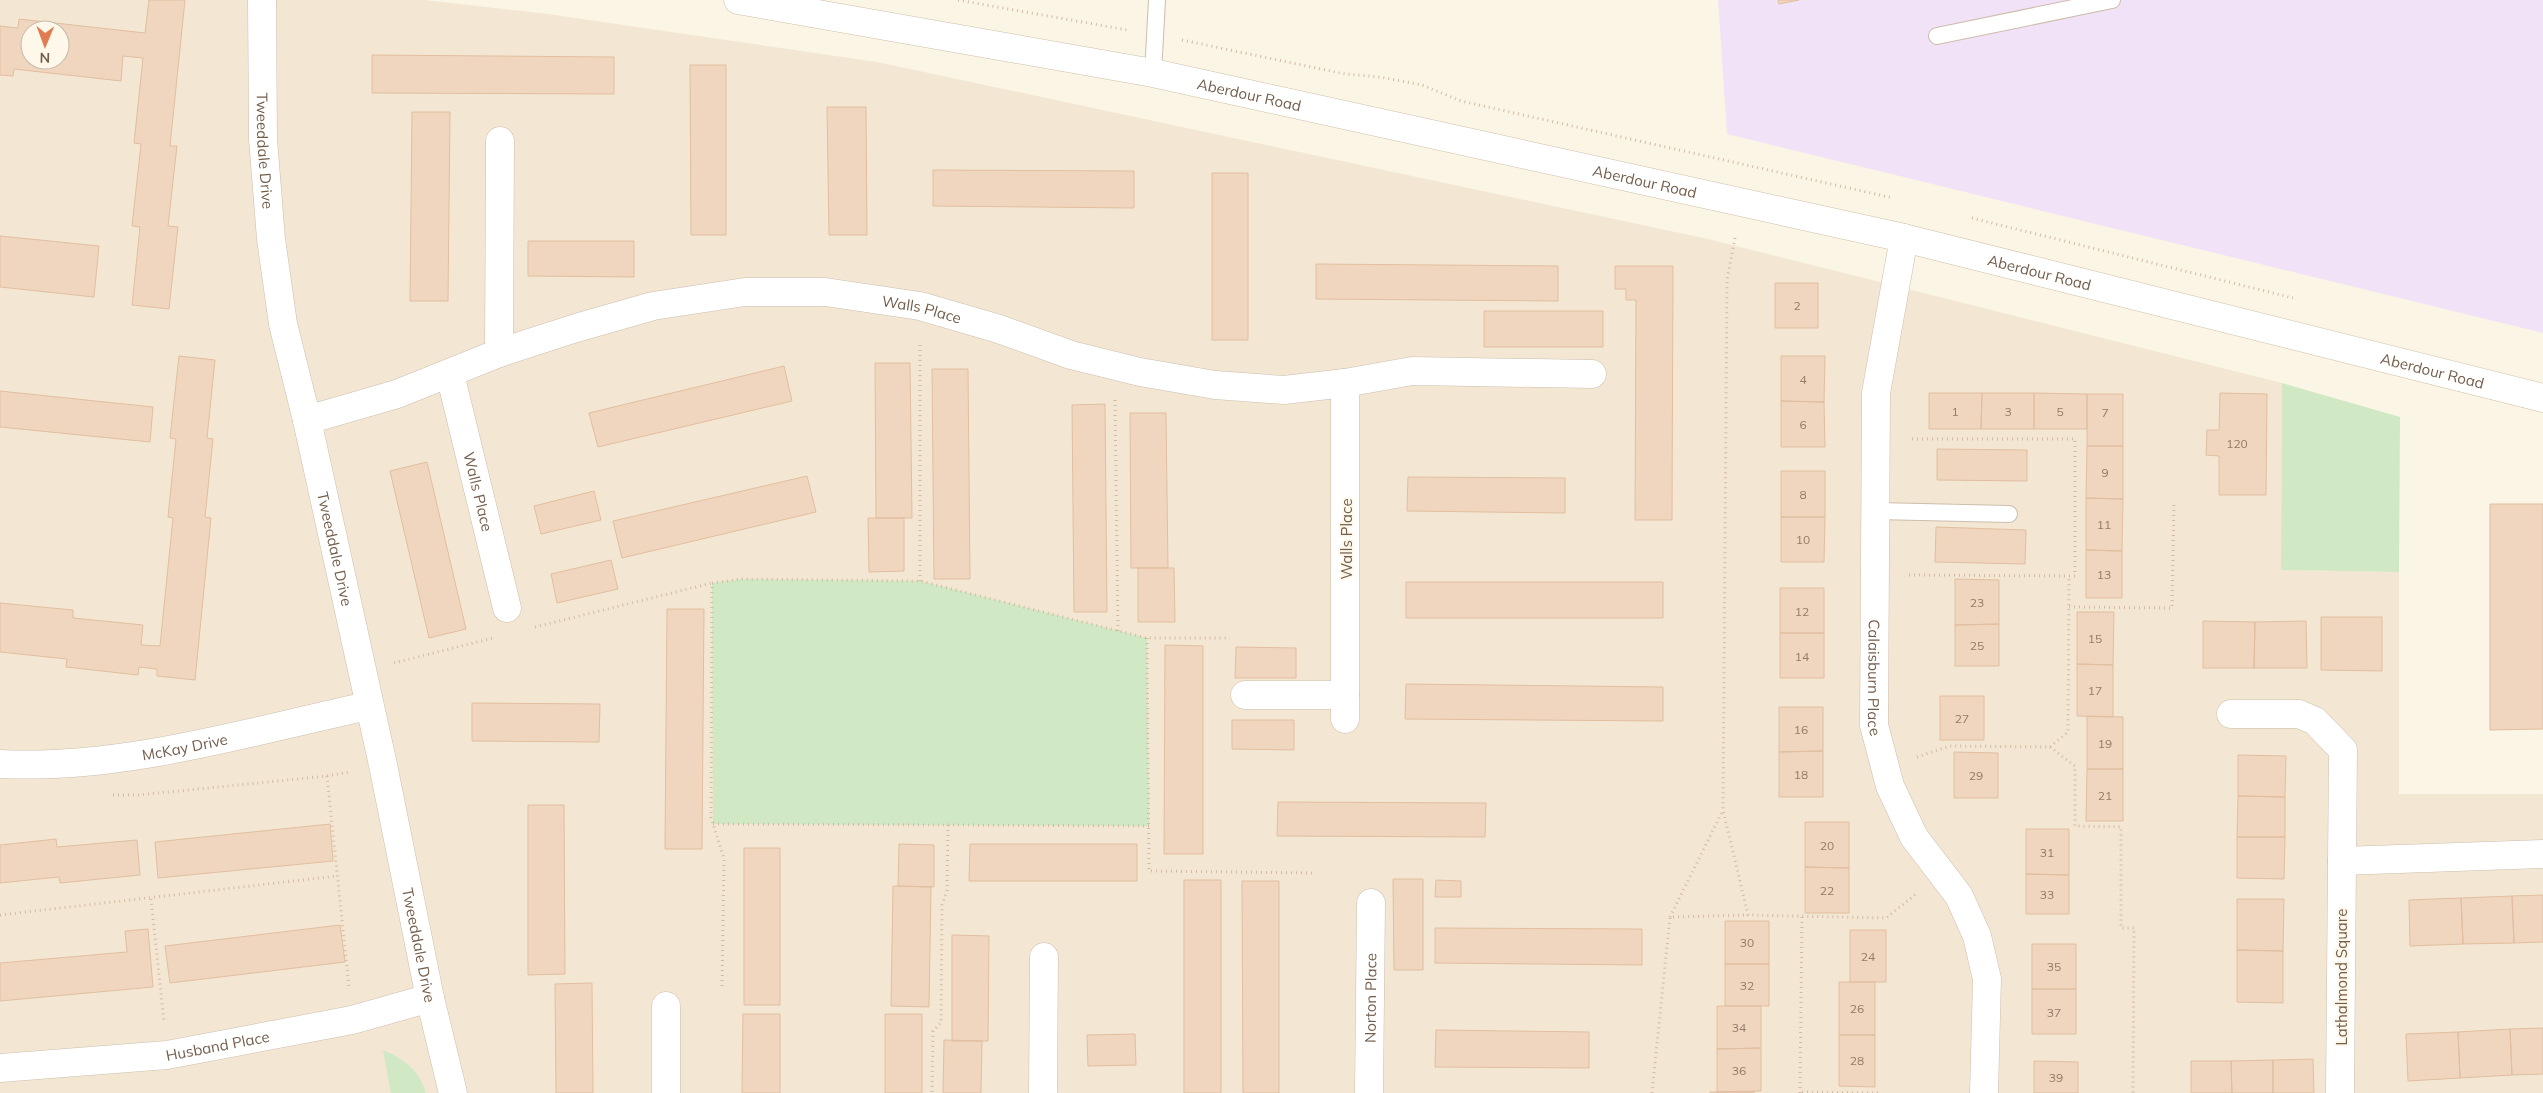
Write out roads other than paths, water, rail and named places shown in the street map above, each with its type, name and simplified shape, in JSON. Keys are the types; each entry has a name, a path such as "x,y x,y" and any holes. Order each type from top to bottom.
{"street":[{"name":"Tweeddale Drive","path":"262,0 262,139 271,239 283,324 307,420 382,765 430,998 453,1093"},
{"name":"Aberdour Road","path":"738,0 1153,73 1904,238 2543,398"},
{"path":"499,353 500,141"},
{"name":"Calaisburn Place","path":"1904,238 1876,393 1877,511 1874,725 1890,786 1914,837 1959,896 1977,936 1987,979 1984,1093"},
{"name":"Walls Place","path":"307,420 398,394 499,353 576,328 653,306 745,292 825,292 920,306 999,329 1071,355 1140,372 1215,385 1284,390 1345,383 1412,371 1592,374"},
{"name":"Walls Place","path":"450,374 507,608"},
{"name":"Walls Place","path":"1245,695 1345,707 1345,383"},
{"name":"McKay Drive","path":"0,764 44,766 141,755 368,706"},
{"name":"Lathalmond Square","path":"2231,714 2299,714 2316,721 2343,750 2340,1093"},
{"path":"2342,861 2543,854"},
{"name":"Norton Place","path":"1369,1093 1371,903"},
{"path":"1042,1093 1044,957"},
{"name":"Husband Place","path":"0,1068 167,1055 352,1020 430,998"},
{"path":"666,1006 666,1093"}],"lane":[{"path":"1153,73 1157,0"},
{"path":"1938,36 2112,0"},
{"path":"1877,511 2009,514"}]}
